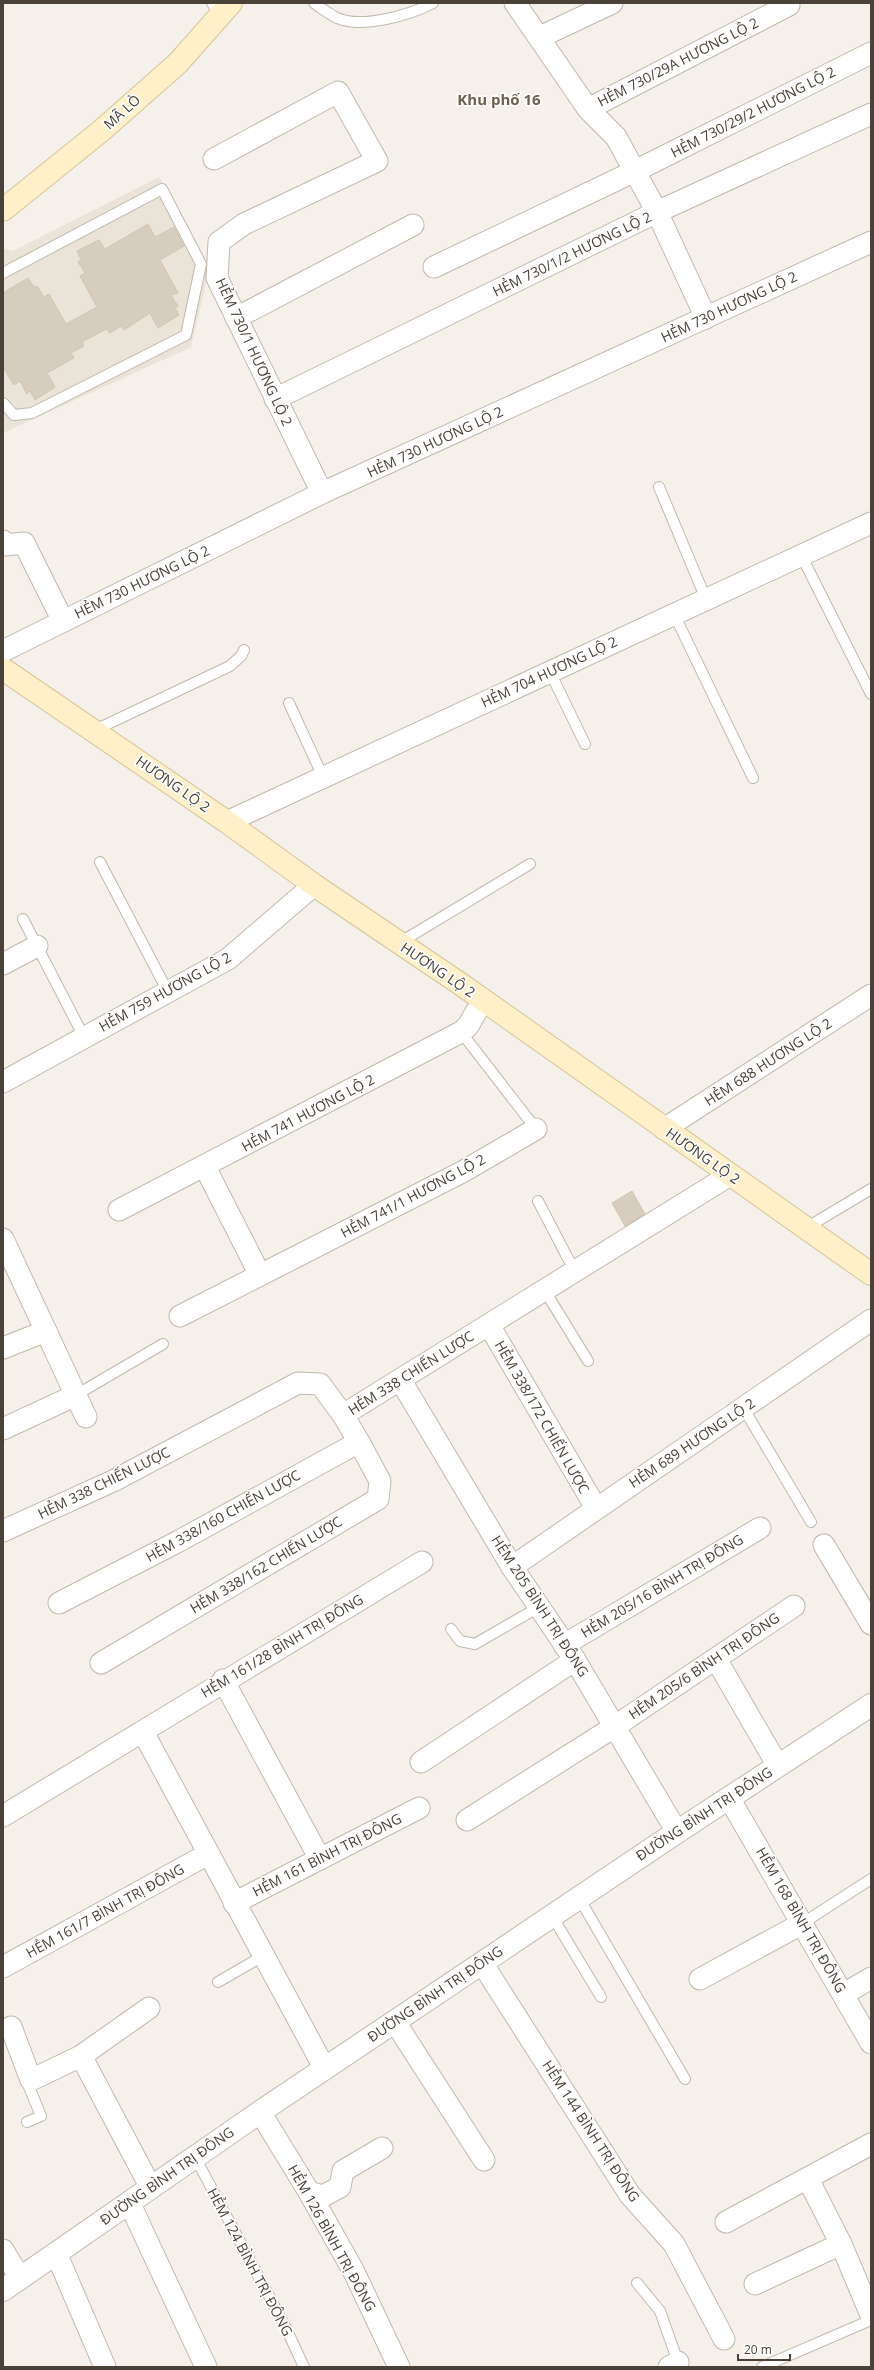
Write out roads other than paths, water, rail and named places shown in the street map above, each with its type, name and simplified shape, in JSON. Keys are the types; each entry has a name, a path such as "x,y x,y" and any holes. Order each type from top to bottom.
{"main road":[{"name":"MÃ LÒ","path":"3,210 46,177 178,63 221,7"},
{"name":"HƯƠNG LỘ 2","path":"3,669 96,730 314,884 483,1000 871,1274"}],"street":[{"path":"515,3 540,37 588,109 616,137 635,170 656,212 706,318"},
{"path":"540,37 612,3"},
{"name":"HẺM 730/29A HƯƠNG LỘ 2","path":"588,109 789,5"},
{"name":"HẺM 730/29/2 HƯƠNG LỘ 2","path":"434,267 635,170 871,53"},
{"name":"HẺM 730/1 HƯƠNG LỘ 2","path":"214,159 338,92 377,161 244,224 219,242 217,278 322,493"},
{"name":"HẺM 730/1/2 HƯƠNG LỘ 2","path":"275,399 656,212 871,114"},
{"path":"236,318 413,225"},
{"name":"HẺM 730 HƯƠNG LỘ 2","path":"3,651 322,493 871,242"},
{"name":"HẺM 704 HƯƠNG LỘ 2","path":"227,822 871,523"},
{"path":"3,541 5,545 24,544 63,621"},
{"name":"HẺM 759 HƯƠNG LỘ 2","path":"3,1082 228,959 314,884"},
{"path":"3,964 37,946"},
{"name":"HẺM 688 HƯƠNG LỘ 2","path":"664,1129 871,995"},
{"name":"HẺM 741 HƯƠNG LỘ 2","path":"119,1210 205,1167 461,1032 468,1026 483,1000"},
{"name":"HẺM 741/1 HƯƠNG LỘ 2","path":"180,1316 464,1171 536,1129"},
{"path":"205,1167 260,1275"},
{"name":"HẺM 338 CHIẾN LƯỢC","path":"3,1531 114,1480 298,1383 320,1384 343,1416 402,1381 730,1175"},
{"path":"3,1239 86,1416"},
{"name":"HẺM 689 HƯƠNG LỘ 2","path":"512,1567 871,1320"},
{"name":"HẺM 338/172 CHIẾN LƯỢC","path":"489,1325 596,1508"},
{"path":"3,1348 46,1331"},
{"name":"HẺM 205 BÌNH TRỊ ĐÔNG","path":"402,1381 512,1567 570,1652 677,1832"},
{"path":"3,1429 76,1395"},
{"path":"343,1416 359,1442"},
{"name":"HẺM 338/160 CHIẾN LƯỢC","path":"59,1603 179,1541 359,1442"},
{"name":"HẺM 338/162 CHIẾN LƯỢC","path":"101,1664 378,1499 380,1481 359,1442"},
{"name":"HẺM 205/16 BÌNH TRỊ ĐÔNG","path":"421,1762 570,1652 760,1528"},
{"path":"824,1545 871,1624"},
{"name":"HẺM 161/28 BÌNH TRỊ ĐÔNG","path":"3,1816 143,1732 223,1680 422,1562"},
{"name":"HẺM 205/6 BÌNH TRỊ ĐÔNG","path":"467,1820 614,1727 794,1606"},
{"path":"716,1659 778,1766"},
{"path":"223,1680 320,1859"},
{"name":"ĐƯỜNG BÌNH TRỊ ĐÔNG","path":"12,2284 130,2202 150,2186 482,1962 871,1705"},
{"path":"143,1732 234,1903 325,2068"},
{"name":"HẺM 168 BÌNH TRỊ ĐÔNG","path":"729,1798 804,1923 871,2043"},
{"name":"HẺM 161 BÌNH TRỊ ĐÔNG","path":"234,1903 419,1808"},
{"name":"HẺM 161/7 BÌNH TRỊ ĐÔNG","path":"3,1967 208,1854"},
{"path":"700,1980 804,1923"},
{"name":"HẺM 144 BÌNH TRỊ ĐÔNG","path":"482,1962 630,2195 674,2244 724,2339"},
{"path":"844,1994 871,1978"},
{"path":"11,2027 31,2080 81,2056 149,2008"},
{"path":"395,2022 484,2160"},
{"path":"81,2056 150,2186"},
{"name":"HẺM 126 BÌNH TRỊ ĐÔNG","path":"260,2112 309,2192 354,2272 399,2367"},
{"path":"726,2222 871,2144"},
{"path":"309,2192 323,2196 340,2187 343,2171 382,2148"},
{"path":"808,2178 841,2244 871,2315"},
{"path":"130,2202 206,2367"},
{"path":"755,2284 841,2244"},
{"path":"3,2250 12,2284"},
{"path":"56,2253 105,2367"}],"lane":[{"path":"314,3 339,18 372,23 420,10 433,3"},
{"path":"3,403 14,415 32,413 186,336 201,264 162,189 4,270"},
{"path":"659,487 706,599"},
{"path":"801,555 871,694"},
{"path":"674,614 753,778"},
{"path":"96,730 230,666 241,656 244,650"},
{"path":"550,672 585,744"},
{"path":"289,703 323,777"},
{"path":"100,862 168,992"},
{"path":"399,943 530,864"},
{"path":"23,919 84,1037"},
{"name":"HẺM 741/1 HƯƠNG LỘ 2","path":"461,1032 536,1129"},
{"path":"806,1228 871,1189"},
{"path":"538,1201 575,1272"},
{"path":"545,1291 588,1361"},
{"path":"76,1395 163,1344"},
{"path":"744,1408 811,1522"},
{"path":"451,1629 460,1641 475,1644 538,1607"},
{"path":"804,1923 871,1879"},
{"path":"579,1898 685,2079"},
{"path":"552,1916 601,1997"},
{"path":"218,1982 263,1956"},
{"path":"26,2122 41,2116 27,2082 31,2080"},
{"name":"HẺM 124 BÌNH TRỊ ĐÔNG","path":"195,2157 285,2326 304,2367"},
{"path":"637,2283 660,2311 674,2365"},
{"path":"762,2367 871,2320"}],"district":[{"name":"Khu phố 16","path":"499,100"}]}
